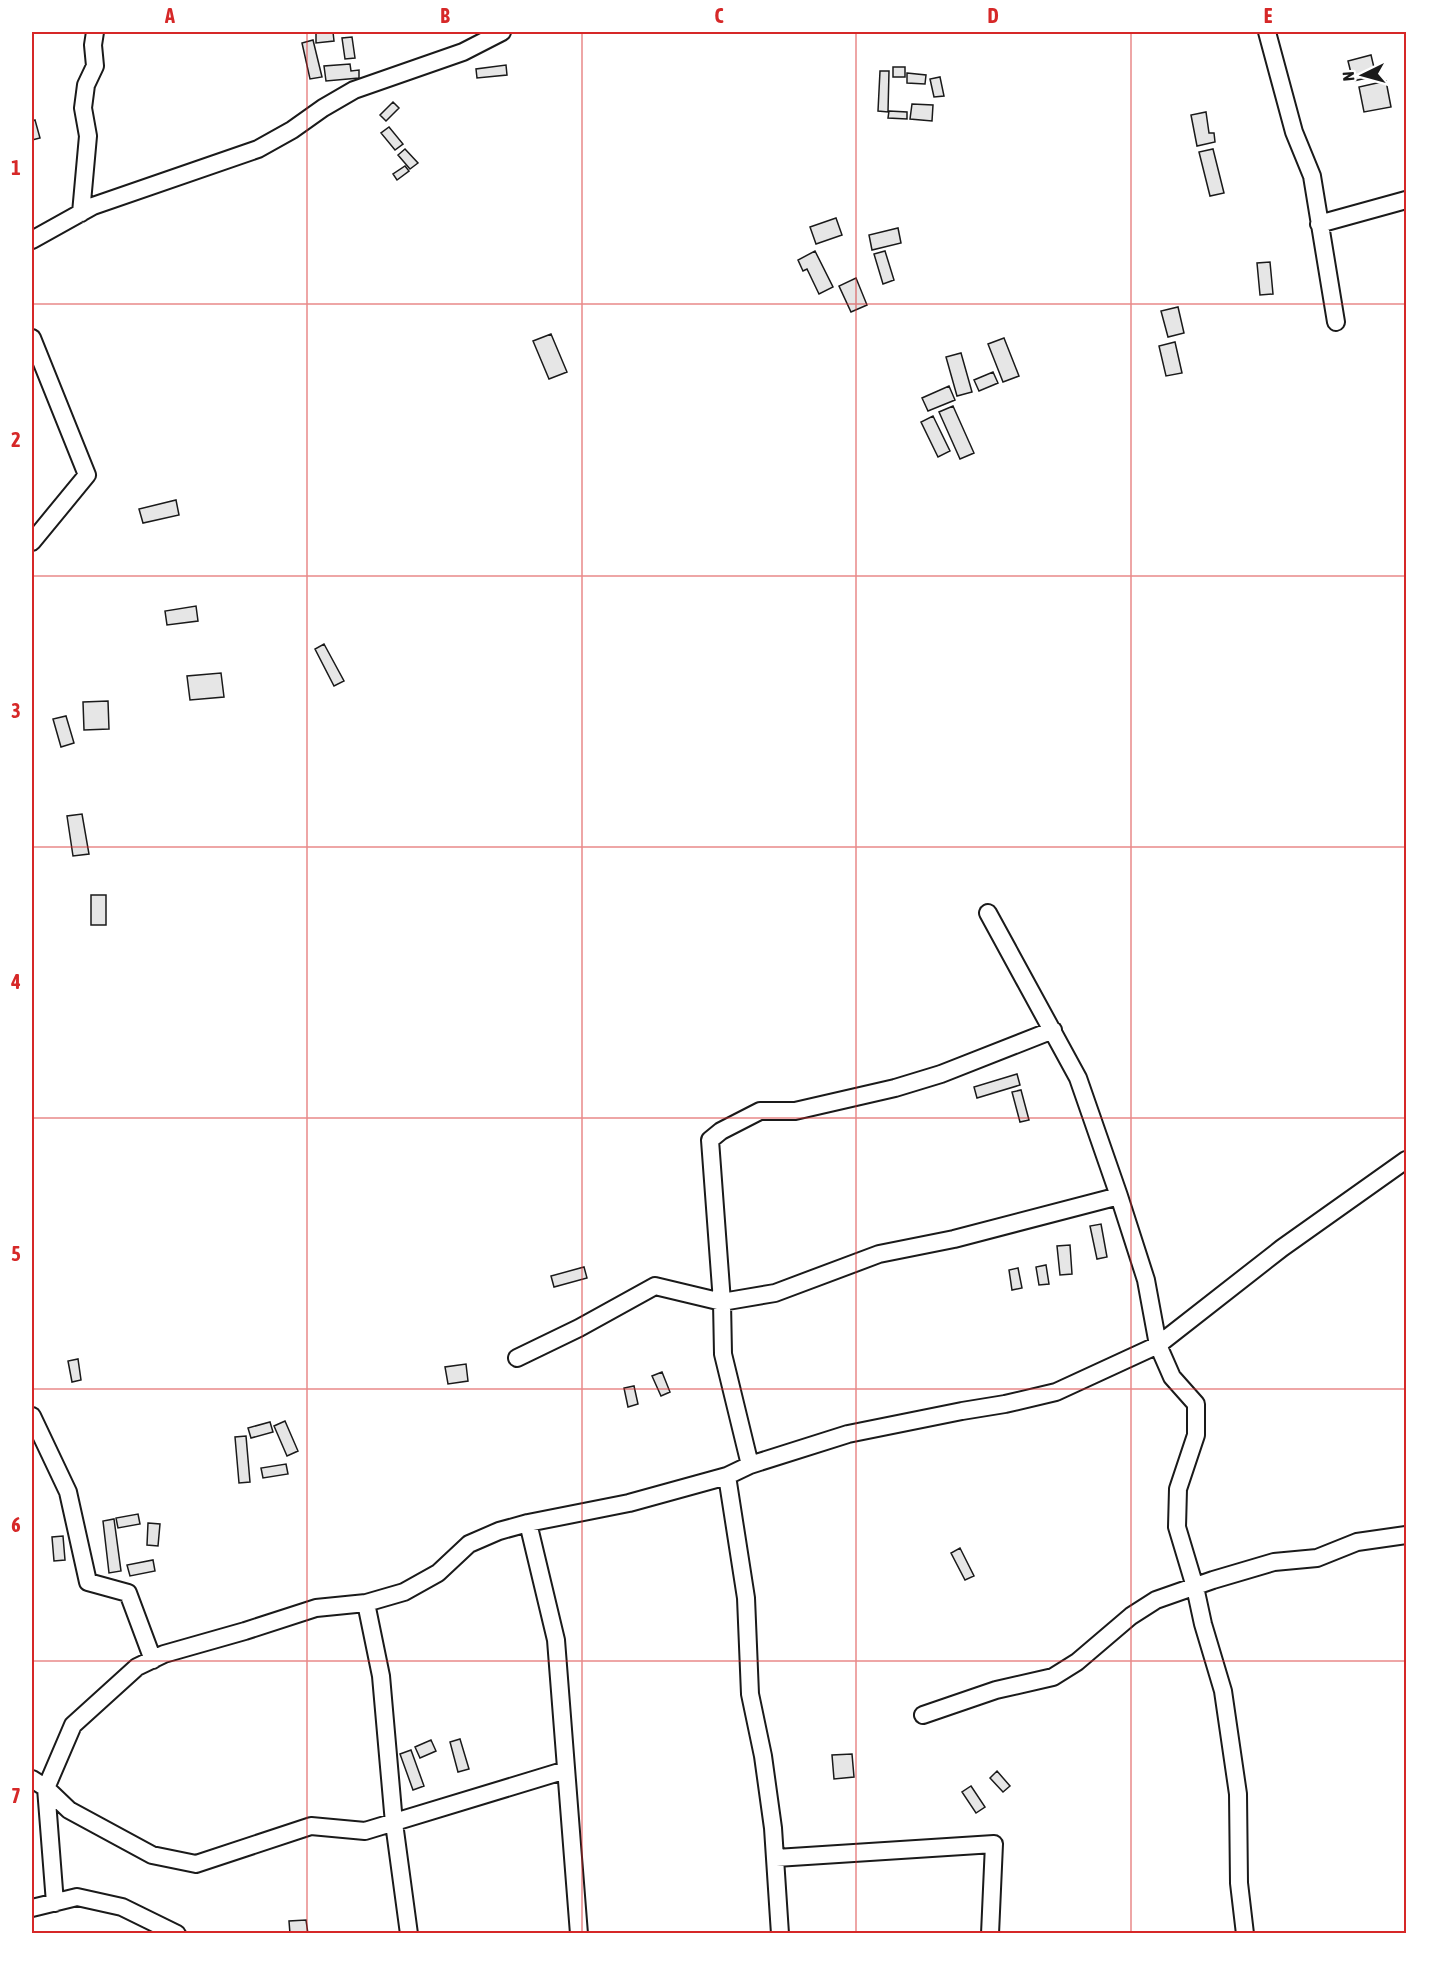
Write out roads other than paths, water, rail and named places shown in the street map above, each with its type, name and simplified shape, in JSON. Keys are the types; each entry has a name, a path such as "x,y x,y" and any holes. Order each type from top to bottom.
{"street":[{"path":"81,213 88,136 84,108 86,85 95,66 93,45 95,32"},
{"path":"32,240 93,206 258,149 354,90 464,52 502,32"},
{"path":"1268,32 1294,132 1312,176 1336,322"},
{"path":"1319,224 1407,200"},
{"path":"32,338 87,475 32,542"},
{"path":"988,913 1078,1078 1146,1280 1158,1345 1172,1377 1196,1404 1196,1435 1178,1489 1177,1527 1195,1587 1203,1624 1224,1690 1238,1794 1239,1883 1245,1934"},
{"path":"750,1465 723,1354 722,1302 710,1140 721,1131 760,1111 795,1111 896,1088 941,1074 1053,1030"},
{"path":"55,1903 46,1788 73,1725 137,1667 164,1654 316,1608 366,1603 404,1592 438,1573 469,1544 528,1522 630,1503 727,1476 750,1465 848,1434 1056,1392 1158,1345 1282,1248 1407,1160"},
{"path":"517,1358 579,1328 655,1286 722,1302 775,1293 879,1254 954,1239 1119,1196"},
{"path":"32,1416 68,1492 88,1582 128,1593 153,1660"},
{"path":"727,1476 746,1598 750,1694 763,1756 776,1858 780,1934"},
{"path":"528,1522 556,1640 579,1934"},
{"path":"923,1715 996,1690 1053,1677 1077,1662 1131,1616 1156,1600 1274,1562 1317,1558 1357,1542 1407,1535"},
{"path":"366,1603 381,1676 394,1823 410,1934"},
{"path":"32,1779 46,1788 69,1810 152,1855 196,1864 311,1826 365,1831 566,1770"},
{"path":"776,1858 994,1844 990,1934"},
{"path":"32,1908 77,1897 122,1907 177,1934"}]}
